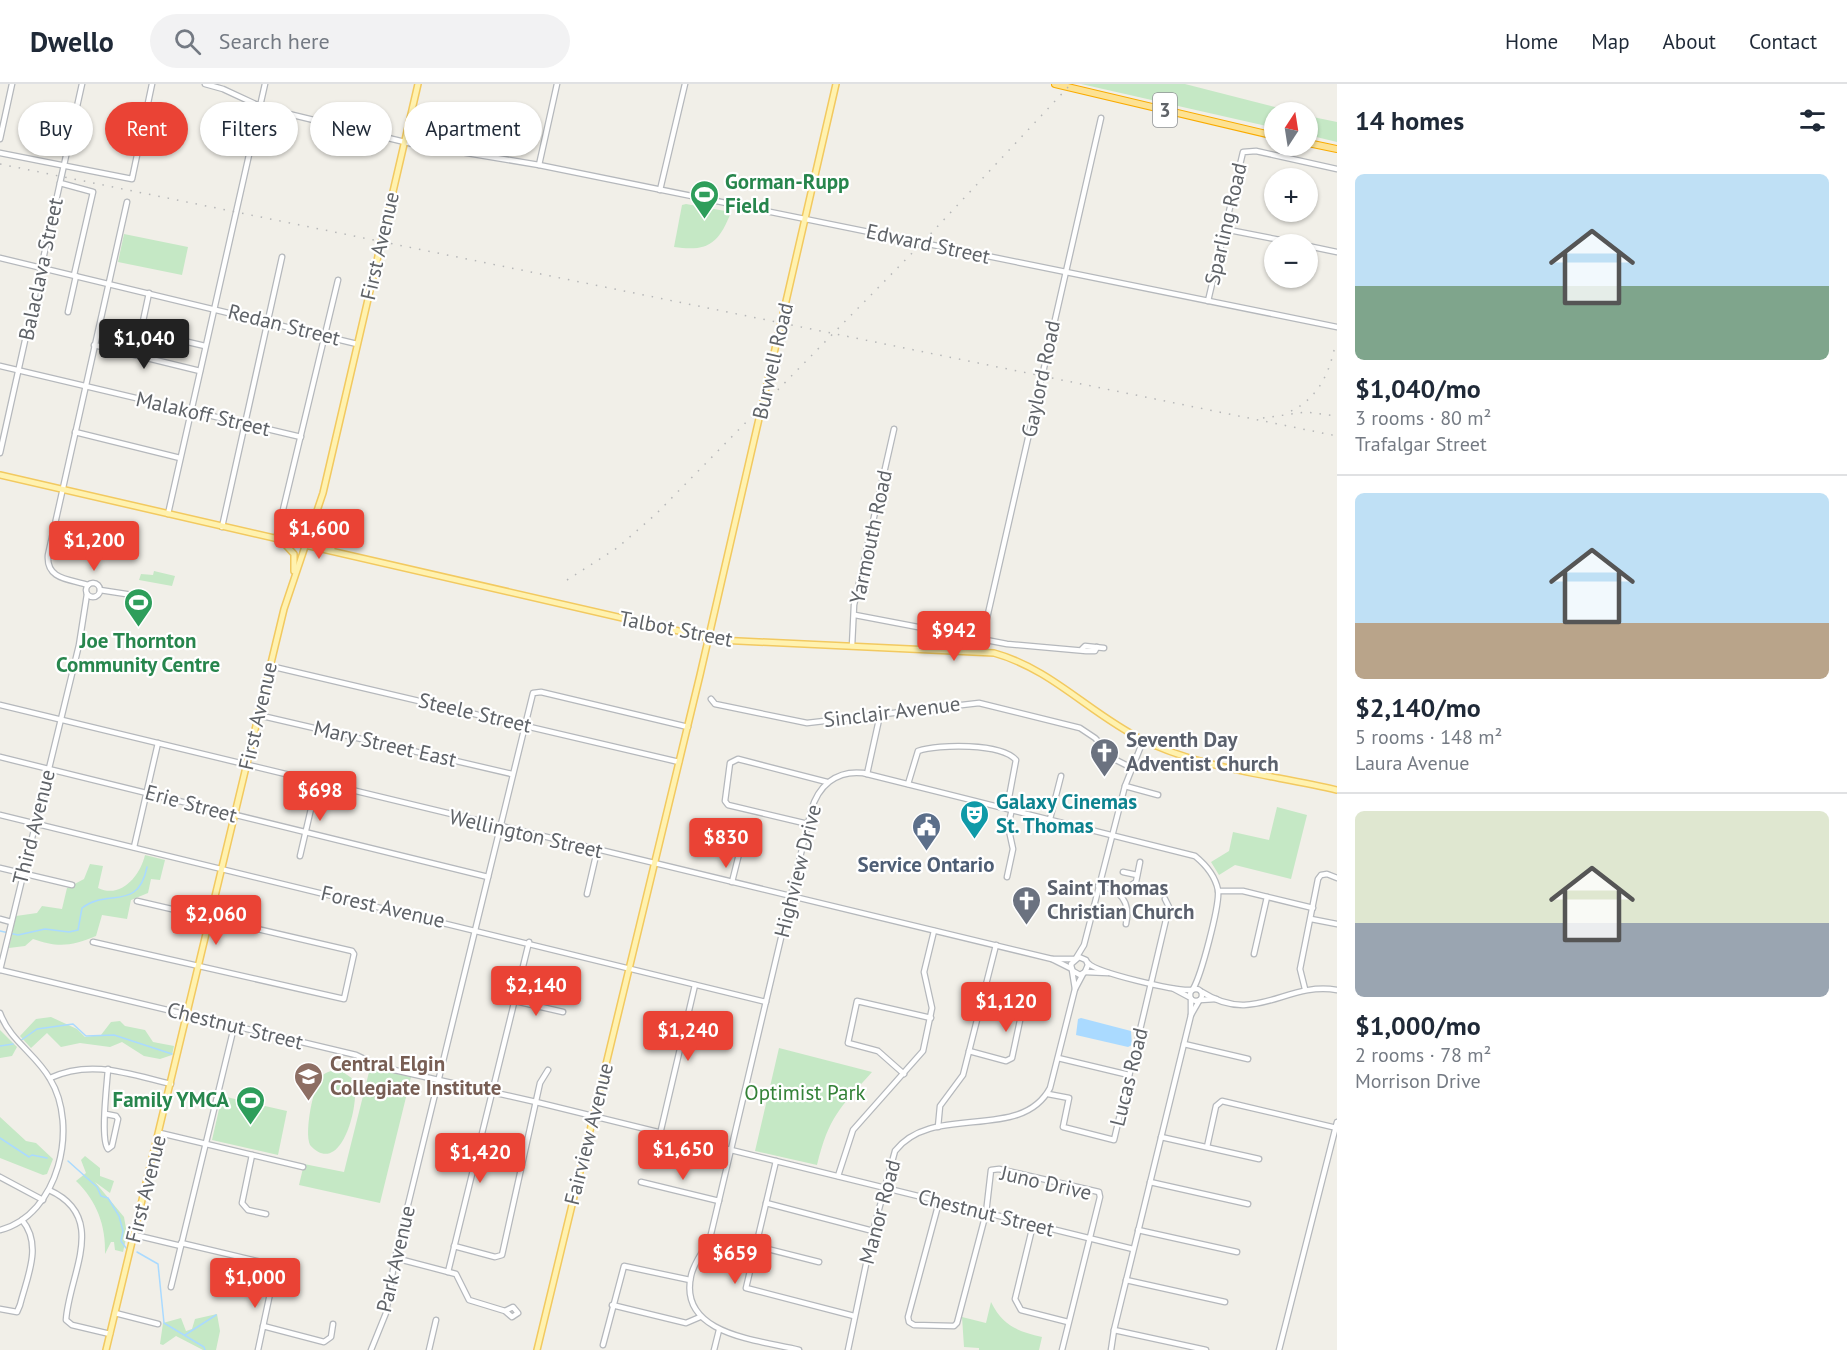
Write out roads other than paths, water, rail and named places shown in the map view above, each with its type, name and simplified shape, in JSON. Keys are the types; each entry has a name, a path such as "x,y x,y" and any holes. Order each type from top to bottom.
{"highway":[{"name":"3","path":"1055,84 1264,133"},
{"path":"1318,145 1337,149"}],"main road":[{"name":"First Avenue","path":"414,102 418,84"},
{"name":"Burwell Road","path":"709,638 836,84"},
{"name":"First Avenue","path":"106,1350 160,1133 270,666 294,576 314,523 404,142"},
{"name":"Talbot Street","path":"0,475 709,638 994,653 1022,662 1057,682 1083,703 1143,741 1201,760 1337,789"},
{"path":"314,523 316,534 336,552"},
{"path":"279,540 291,547 294,554 294,576"},
{"name":"Fairview Avenue","path":"537,1350 709,638"}],"street":[{"path":"0,139 12,84"},
{"name":"Balaclava Street","path":"0,453 82,84"},
{"path":"0,153 132,179 152,84"},
{"name":"Edward Street","path":"205,84 236,94 251,102"},
{"path":"261,102 265,84"},
{"path":"539,165 557,84"},
{"path":"660,189 685,84"},
{"name":"Edward Street","path":"298,116 404,142"},
{"name":"Gaylord Road","path":"982,640 1101,118"},
{"name":"Sparling Road","path":"1208,301 1241,155 1248,150 1337,169"},
{"path":"168,514 249,156"},
{"name":"Edward Street","path":"486,156 805,218 1337,327"},
{"path":"60,183 93,192 68,312"},
{"path":"94,597 76,582 56,577 50,571 47,562 84,386 127,202"},
{"path":"1224,229 1264,237"},
{"path":"1318,248 1337,252"},
{"path":"222,527 282,257"},
{"name":"Redan Street","path":"0,258 324,334 357,344"},
{"path":"279,540 338,280"},
{"path":"135,354 149,293"},
{"path":"141,331 206,346"},
{"path":"94,345 200,371"},
{"name":"Malakoff Street","path":"0,366 301,437"},
{"name":"Yarmouth Road","path":"852,646 857,591 894,429"},
{"path":"75,432 180,458"},
{"path":"86,610 87,590 94,584 99,590 139,596 143,593"},
{"path":"86,610 99,590"},
{"name":"Third Avenue","path":"0,970 86,610"},
{"path":"855,615 982,640 1026,646 1104,648"},
{"name":"Steele Street","path":"270,666 679,762"},
{"name":"Park Avenue","path":"371,1350 386,1313 395,1258 533,693 548,693 688,727"},
{"name":"Sinclair Avenue","path":"711,699 715,704 799,722 880,715 979,702 1084,729 1111,756 1132,768"},
{"name":"Wellington Street","path":"0,705 500,828 1052,959 1087,961"},
{"name":"Mary Street East","path":"258,715 512,774"},
{"path":"867,774 880,715"},
{"path":"1075,989 1072,970 1075,959 1084,945 1111,834 1125,786 1143,741"},
{"path":"134,847 158,743"},
{"path":"908,784 918,751 973,746 1011,756 1016,760 1008,826 1013,849 1007,877"},
{"name":"Erie Street","path":"0,757 488,877"},
{"path":"808,824 726,804 730,763 735,759 827,782"},
{"name":"Highview Drive","path":"690,1280 693,1268 710,1238 808,824 815,798 827,782 847,773 867,774 1195,856 1210,871 1218,891"},
{"path":"1050,819 1061,776"},
{"path":"300,856 317,783"},
{"path":"1125,786 1158,795"},
{"name":"Forest Avenue","path":"0,815 629,966 766,1002"},
{"path":"732,882 740,850"},
{"path":"587,894 597,851"},
{"path":"1119,893 1133,885 1140,862"},
{"path":"0,868 72,885"},
{"path":"1124,872 1137,875"},
{"path":"1305,989 1300,969 1319,877 1327,874 1337,878"},
{"path":"1098,886 1119,893 1128,911 1126,924"},
{"path":"1112,1350 1114,1330 1133,1249 1191,1015 1202,992 1200,976 1218,891 1243,891 1313,908"},
{"path":"1254,954 1267,897"},
{"name":"Lucas Road","path":"1047,1094 1069,1098 1063,1127 1114,1140 1169,907 1165,899"},
{"path":"93,942 343,1000 354,954 350,951 137,901"},
{"path":"0,919 11,922"},
{"path":"1311,919 1337,924"},
{"path":"838,1176 853,1130 923,1051 931,1018 924,972 934,931"},
{"path":"448,1272 490,1091 529,942"},
{"path":"938,1126 940,1106 962,1080 996,945"},
{"path":"1047,1094 1075,989 1084,973 1087,961 1084,945"},
{"name":"Wellington Street","path":"1052,959 1072,970 1084,973"},
{"path":"1087,961 1108,973"},
{"name":"Chestnut Street","path":"0,970 356,1055 381,1067 536,1102 1133,1249"},
{"path":"1084,973 1108,973 1152,983 1199,1000 1216,999 1257,1005 1305,989 1321,987 1337,990"},
{"path":"1191,1015 1192,989 1200,976"},
{"path":"660,1134 695,985"},
{"path":"1173,989 1192,989 1216,999"},
{"path":"514,1000 563,1012"},
{"path":"904,1074 878,1051 848,1043 857,1001 931,1018"},
{"path":"969,1051 1010,1061 1022,1015 1021,1010 982,1001"},
{"path":"0,1013 11,1036 50,1078 59,1100 63,1128 60,1153 49,1190 43,1200 22,1220 0,1230"},
{"path":"171,1287 234,1027"},
{"path":"1184,1044 1248,1059"},
{"path":"1058,1058 1129,1075"},
{"path":"50,1078 79,1068 108,1069 171,1084"},
{"path":"106,1114 116,1116 118,1119 112,1146 108,1149 105,1144 106,1114 108,1069"},
{"path":"454,1246 493,1257 502,1255 536,1102 542,1079 548,1070"},
{"name":"Manor Road","path":"848,1350 873,1231 890,1164 900,1146 920,1131 938,1126 1018,1115 1047,1094"},
{"path":"1207,1147 1216,1106 1222,1101 1336,1126 1279,1350"},
{"path":"160,1133 303,1167"},
{"path":"1161,1137 1259,1159"},
{"path":"252,1155 242,1203 248,1210 266,1214"},
{"path":"776,1161 746,1282 748,1290 854,1316"},
{"name":"Juno Drive","path":"986,1213 989,1174 995,1169 1097,1191 1100,1196 1089,1238"},
{"path":"0,1177 43,1200"},
{"path":"641,1182 719,1201"},
{"path":"1150,1182 1248,1204"},
{"path":"49,1190 72,1207 82,1230 82,1245 66,1320 72,1325 110,1334"},
{"path":"939,1202 908,1317 909,1323 914,1325 954,1326 957,1323 986,1213"},
{"path":"766,1203 873,1231"},
{"path":"0,1309 16,1312 21,1305 34,1247 32,1233 22,1220"},
{"path":"1033,1225 1015,1299 1016,1306 1021,1310 1068,1322"},
{"path":"1138,1230 1237,1252"},
{"path":"135,1235 272,1264 274,1267 258,1350"},
{"path":"1062,1350 1089,1238"},
{"path":"756,1246 819,1262"},
{"path":"395,1258 448,1272 460,1278 469,1300 505,1311"},
{"path":"603,1345 624,1266 690,1280 691,1297 700,1317 719,1330 798,1350"},
{"path":"1126,1280 1225,1302"},
{"path":"612,1305 686,1323 700,1317"},
{"path":"115,1313 158,1324"},
{"path":"429,1350 436,1320"},
{"path":"263,1326 324,1342 331,1337 333,1324"},
{"path":"714,1350 719,1330"},
{"path":"1114,1330 1206,1350"}],"water":[{"path":"1078,1019 1131,1031 1132,1045 1128,1047 1076,1035"}],"waterway":[{"path":"0,931 18,935 45,929 69,932 78,930 82,908 92,902 121,897 137,890 143,881 147,867"},
{"path":"20,1041 37,1029 73,1024 86,1036 114,1035 172,1054"},
{"path":"0,1046 13,1044"},
{"path":"0,1138 29,1157 32,1155 47,1158"},
{"path":"68,1161 97,1187 101,1196 108,1198 119,1216 123,1231 121,1241 126,1248"},
{"path":"137,1252 158,1264 164,1323 204,1347 205,1350"},
{"path":"185,1335 216,1315"}],"railway":[{"path":"567,580 617,548 656,514 922,243 1071,84"},
{"path":"0,164 1337,436"},
{"path":"1291,411 1308,399 1321,384 1335,346"},
{"path":"1263,418 1306,412 1337,416"}],"place":[{"name":"Gorman-Rupp Field","path":"704,220"},
{"name":"Joe Thornton Community Centre","path":"138,628"},
{"name":"Seventh Day Adventist Church","path":"1105,778"},
{"name":"Galaxy Cinemas St. Thomas","path":"975,840"},
{"name":"Service Ontario","path":"926,852"},
{"name":"Saint Thomas Christian Church","path":"1026,926"},
{"name":"Central Elgin Collegiate Institute","path":"309,1102"},
{"name":"Family YMCA","path":"250,1126"}],"park label":[{"name":"Optimist Park","path":"805,1093"}]}
